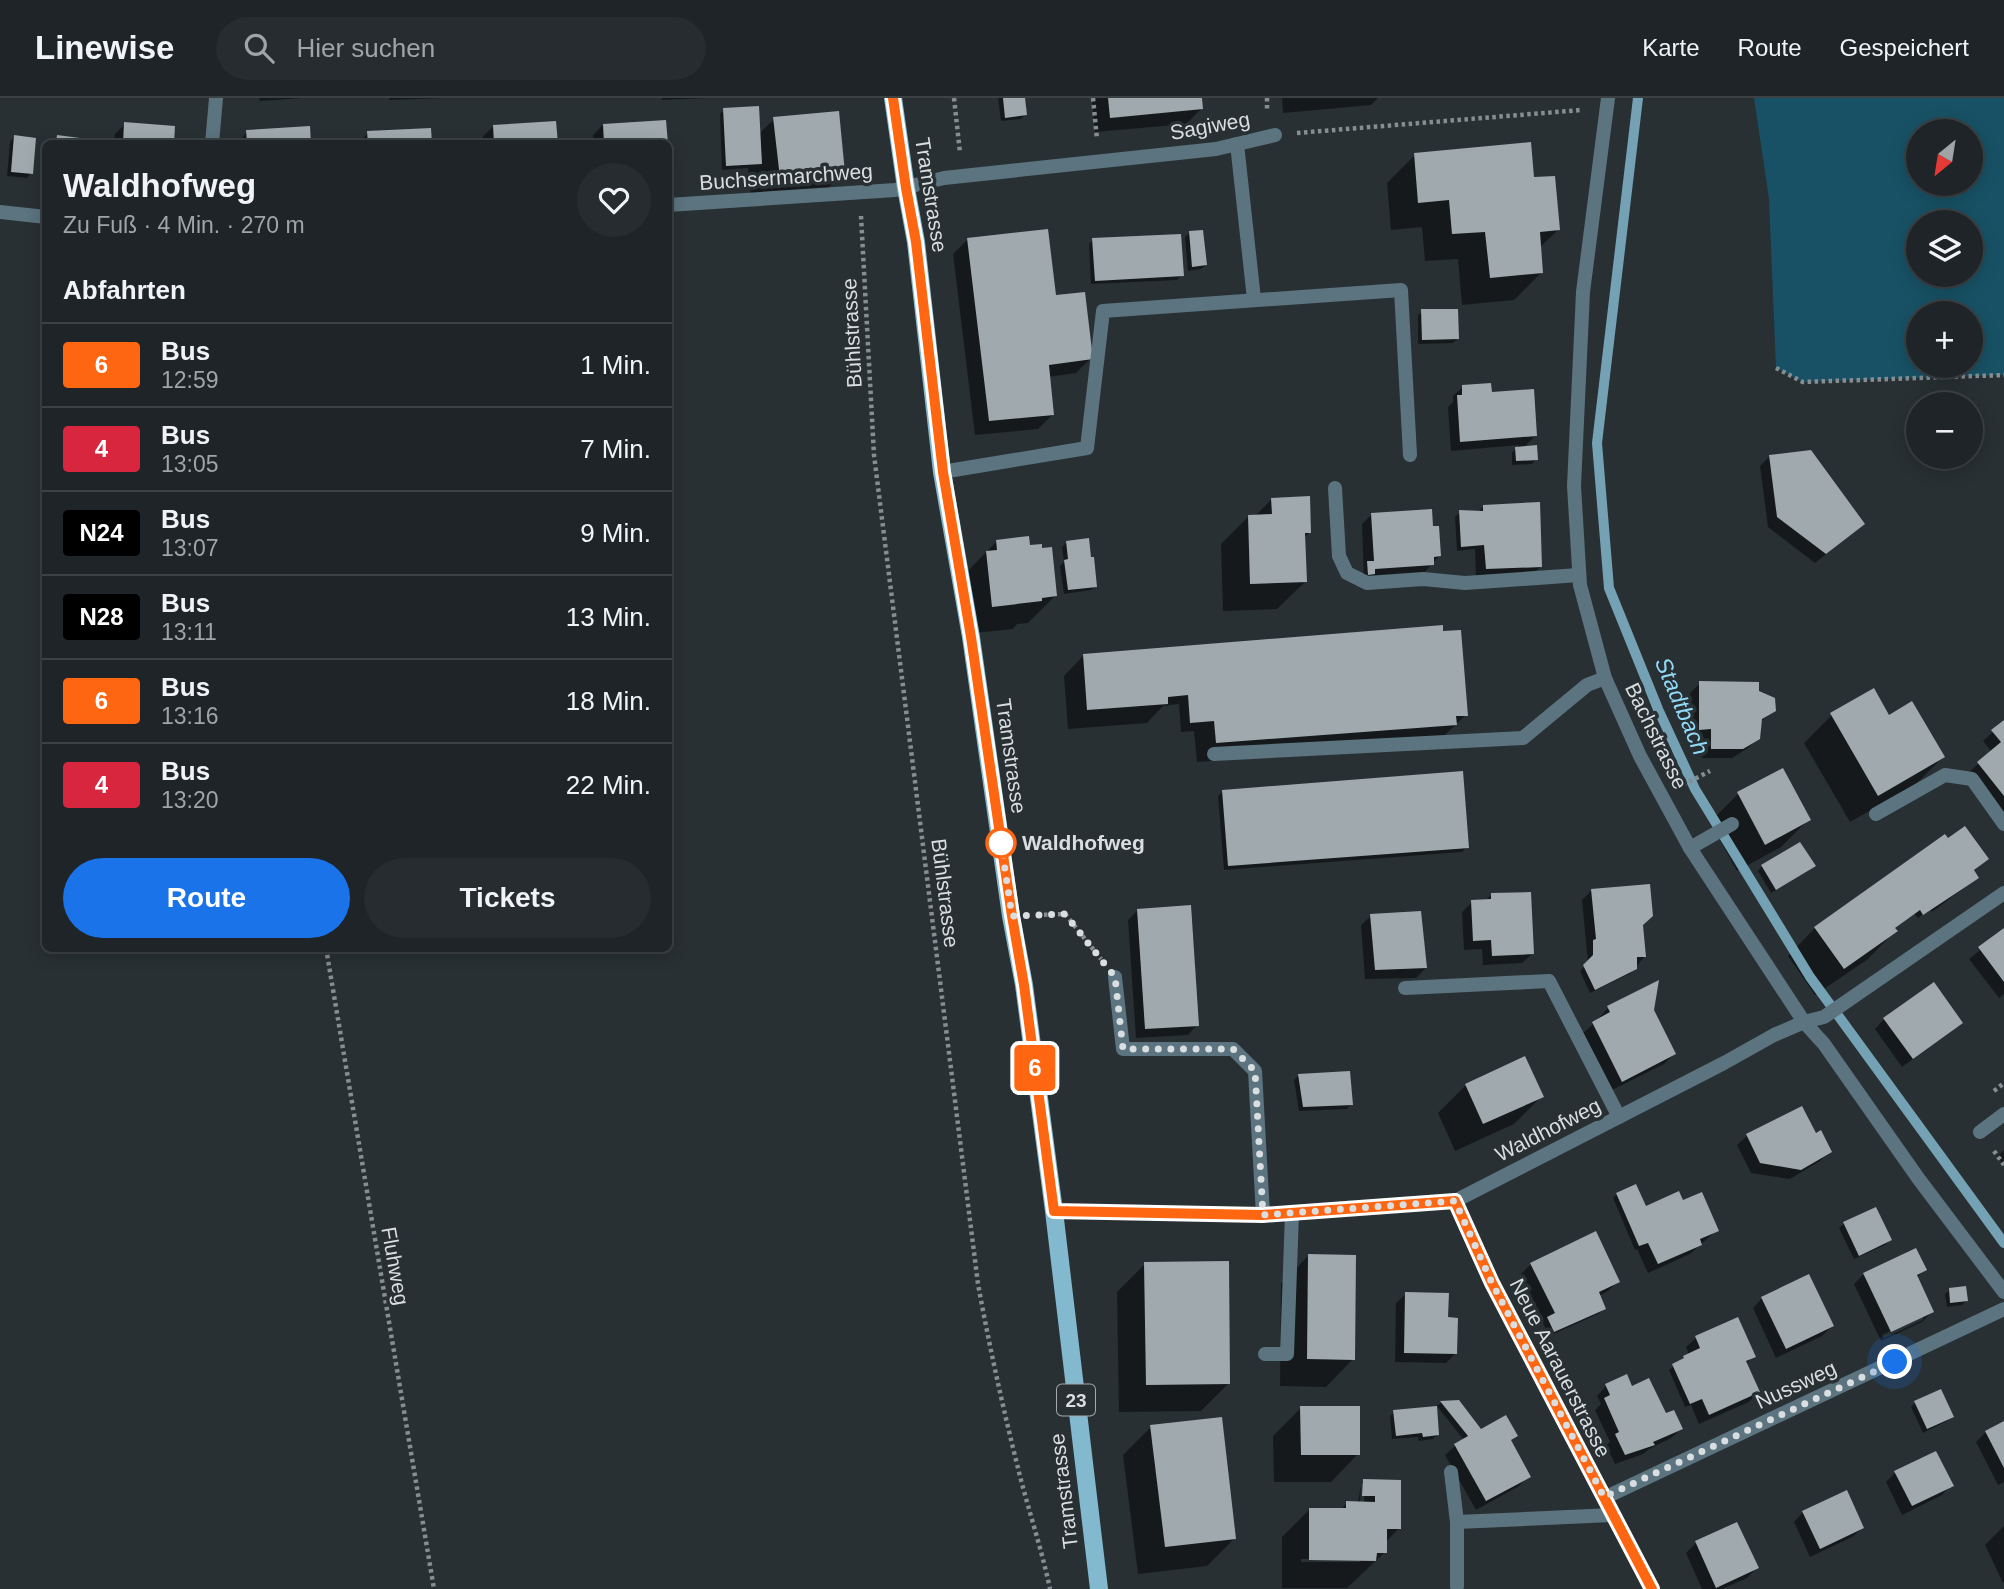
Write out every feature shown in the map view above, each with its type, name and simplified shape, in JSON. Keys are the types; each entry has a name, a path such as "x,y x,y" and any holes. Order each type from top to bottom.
{"main road":[{"name":"Tramstrasse","path":"893,98 916,242 943,472 1024,985 1099,1589"}],"street":[{"path":"212,140 216,98"},
{"name":"Bachstrasse","path":"1608,98 1583,292 1574,486 1579,575 1605,678 1640,756 1690,848 1804,1022 1824,1044 1918,1178 2004,1292"},
{"name":"Sagiweg","path":"906,188 944,178 1216,149 1275,135"},
{"path":"1237,145 1254,299"},
{"name":"Buchsermarchweg","path":"672,205 860,194 906,188"},
{"path":"0,212 42,217"},
{"path":"943,472 1087,448 1103,311 1401,290 1410,455"},
{"path":"1335,488 1339,556 1347,573 1367,583 1423,579 1465,583 1579,575"},
{"path":"1214,754 1523,738 1587,685 1605,678"},
{"path":"1876,814 1945,775 1972,779 2004,824"},
{"path":"1690,848 1732,824"},
{"name":"Waldhofweg","path":"1054,1211 1263,1215 1455,1201 1774,1035 1824,1017 2004,893"},
{"path":"1115,977 1123,1049 1233,1049 1255,1071 1263,1215"},
{"path":"1405,988 1549,981 1619,1118"},
{"path":"1980,1132 2004,1114"},
{"name":"Neue Aarauerstrasse","path":"1455,1201 1492,1283 1652,1589"},
{"path":"1265,1354 1287,1354 1292,1213"},
{"name":"Nussweg","path":"1604,1497 2004,1309"},
{"path":"1451,1472 1457,1522 1457,1587"},
{"path":"1457,1522 1612,1515"}],"path":[{"path":"954,98 962,176"},
{"path":"1093,98 1099,162"},
{"name":"Sagiweg","path":"1275,135 1574,109 1606,114"},
{"name":"Bühlstrasse","path":"860,194 874,455 978,1284 1005,1414 1050,1589"},
{"path":"1776,368 1803,382 2004,374"},
{"path":"1679,787 1710,771"},
{"path":"1012,916 1065,914 1115,977"},
{"name":"Fluhweg","path":"327,952 434,1589"}],"shaded area":[{"path":"1754,98 2004,98 2004,375 1983,376 1983,301 1906,301 1906,378 1918,378 1803,382 1776,368 1769,199"}],"building":[{"path":"1003,98 1025,98 1027,115 1005,118"},
{"path":"1108,98 1202,98 1203,109 1110,118"},
{"path":"759,106 762,164 726,166 723,108"},
{"path":"839,111 845,173 780,178 773,117"},
{"path":"666,120 668,140 604,140 603,124"},
{"path":"556,121 558,140 494,140 493,125"},
{"path":"124,122 175,126 174,140 123,140"},
{"path":"310,126 311,140 247,140 246,130"},
{"path":"431,128 432,140 368,140 367,131"},
{"path":"14,135 36,138 33,174 11,172"},
{"path":"57,135 95,140 56,140"},
{"path":"1531,142 1534,177 1555,176 1560,230 1540,232 1543,273 1490,278 1485,232 1452,234 1449,200 1418,203 1414,153"},
{"path":"1048,229 1056,295 1085,292 1093,359 1049,365 1054,415 989,421 967,238"},
{"path":"1203,230 1207,265 1192,267 1189,231"},
{"path":"1181,234 1184,276 1095,281 1092,238"},
{"path":"1421,309 1458,309 1459,339 1422,340"},
{"path":"1491,383 1492,392 1534,389 1537,436 1460,442 1457,395 1462,395 1462,385"},
{"path":"1537,445 1538,460 1516,461 1515,447"},
{"path":"1811,450 1865,524 1826,554 1777,517 1769,455"},
{"path":"1310,496 1311,533 1305,533 1307,582 1250,584 1248,515 1272,514 1271,498"},
{"path":"1540,502 1542,567 1486,569 1484,545 1461,547 1459,510 1483,511 1483,505"},
{"path":"1432,509 1433,526 1439,526 1441,556 1434,557 1434,565 1375,569 1375,574 1368,575 1367,561 1374,561 1371,513"},
{"path":"1029,536 1030,545 1052,547 1057,596 1042,598 1042,601 992,607 986,551 997,550 996,540"},
{"path":"1089,538 1097,587 1068,590 1064,560 1068,559 1066,541"},
{"path":"1443,625 1443,631 1461,630 1468,716 1456,716 1457,725 1216,743 1214,721 1190,723 1188,695 1168,697 1168,704 1087,710 1083,654"},
{"path":"1699,681 1759,682 1759,691 1775,698 1776,711 1762,719 1760,739 1743,749 1711,749 1711,729 1699,730"},
{"path":"1874,688 1889,715 1912,701 1945,757 1878,796 1830,713"},
{"path":"2004,720 2004,796 1977,762 2001,742 1991,730"},
{"path":"1783,768 1811,820 1765,845 1737,792"},
{"path":"1463,771 1469,848 1228,866 1222,790"},
{"path":"1965,826 1989,859 1974,870 1979,878 1923,915 1920,910 1895,928 1898,931 1844,969 1814,927 1945,834 1948,838"},
{"path":"1800,842 1816,866 1776,890 1761,865"},
{"path":"1650,884 1653,916 1643,925 1646,957 1637,957 1637,969 1595,990 1583,965 1593,955 1593,940 1596,939 1591,889"},
{"path":"1531,892 1534,954 1492,956 1491,940 1473,941 1471,900 1491,899 1491,893"},
{"path":"1191,905 1199,1026 1145,1029 1137,909"},
{"path":"1421,911 1427,968 1375,970 1370,914"},
{"path":"2004,928 2004,982 1978,947"},
{"path":"1659,980 1654,1010 1676,1054 1622,1082 1592,1022 1610,1012 1607,1006"},
{"path":"1934,982 1963,1023 1913,1059 1883,1018"},
{"path":"1525,1056 1544,1097 1483,1124 1465,1084"},
{"path":"1350,1071 1353,1105 1303,1107 1298,1074"},
{"path":"1802,1106 1816,1133 1821,1130 1832,1152 1801,1170 1760,1163 1746,1134"},
{"path":"1636,1184 1646,1206 1679,1191 1683,1200 1702,1192 1719,1231 1700,1239 1702,1245 1658,1264 1648,1243 1639,1246 1616,1193"},
{"path":"1876,1207 1892,1240 1859,1256 1843,1222"},
{"path":"1596,1231 1620,1282 1599,1292 1606,1309 1554,1332 1547,1317 1555,1313 1530,1263"},
{"path":"1916,1248 1927,1270 1917,1275 1934,1312 1891,1332 1863,1273"},
{"path":"1308,1254 1356,1255 1355,1360 1307,1359"},
{"path":"1229,1261 1230,1384 1146,1385 1144,1262"},
{"path":"1809,1274 1834,1326 1786,1349 1761,1297"},
{"path":"1966,1286 1968,1301 1950,1303 1949,1288"},
{"path":"1405,1292 1449,1293 1448,1317 1458,1318 1457,1354 1404,1353"},
{"path":"1738,1317 1756,1357 1746,1361 1760,1392 1709,1415 1702,1399 1690,1404 1672,1364 1700,1348 1695,1336"},
{"path":"1627,1374 1632,1386 1649,1378 1666,1413 1674,1410 1683,1429 1653,1442 1655,1445 1625,1455 1615,1434 1619,1432 1604,1398 1610,1395 1605,1384"},
{"path":"1941,1389 1954,1417 1927,1429 1914,1401"},
{"path":"1459,1400 1481,1429 1506,1415 1518,1436 1511,1440 1531,1477 1486,1501 1454,1444 1468,1436 1440,1401"},
{"path":"1300,1406 1360,1406 1360,1455 1301,1455"},
{"path":"1437,1406 1439,1435 1423,1437 1422,1433 1396,1436 1393,1410"},
{"path":"1222,1417 1236,1539 1165,1547 1150,1425"},
{"path":"2004,1421 2004,1468 1985,1431"},
{"path":"1936,1451 1954,1486 1912,1506 1894,1471"},
{"path":"1363,1479 1401,1480 1401,1529 1387,1529 1387,1553 1377,1553 1376,1561 1309,1560 1309,1508 1346,1508 1346,1501 1375,1502 1375,1496 1362,1496"},
{"path":"1847,1490 1864,1528 1820,1549 1802,1511"},
{"path":"1737,1522 1759,1568 1716,1588 1695,1541"}],"waterway":[{"name":"Stadtbach","path":"1638,98 1597,443 1609,588 1658,709 1695,789 1810,977 2004,1243"}],"bus line":[{"name":"6","path":"893,98 916,242 943,472 1024,985 1054,1211 1263,1215 1455,1201 1492,1283 1652,1589"}],"place":[{"name":"Waldhofweg","path":"1001,843"}],"route":[{"path":"1001,843 1012,916 1065,914 1115,977 1123,1049 1233,1049 1255,1071 1263,1215 1455,1201 1492,1283 1604,1497 1895,1362"}]}
